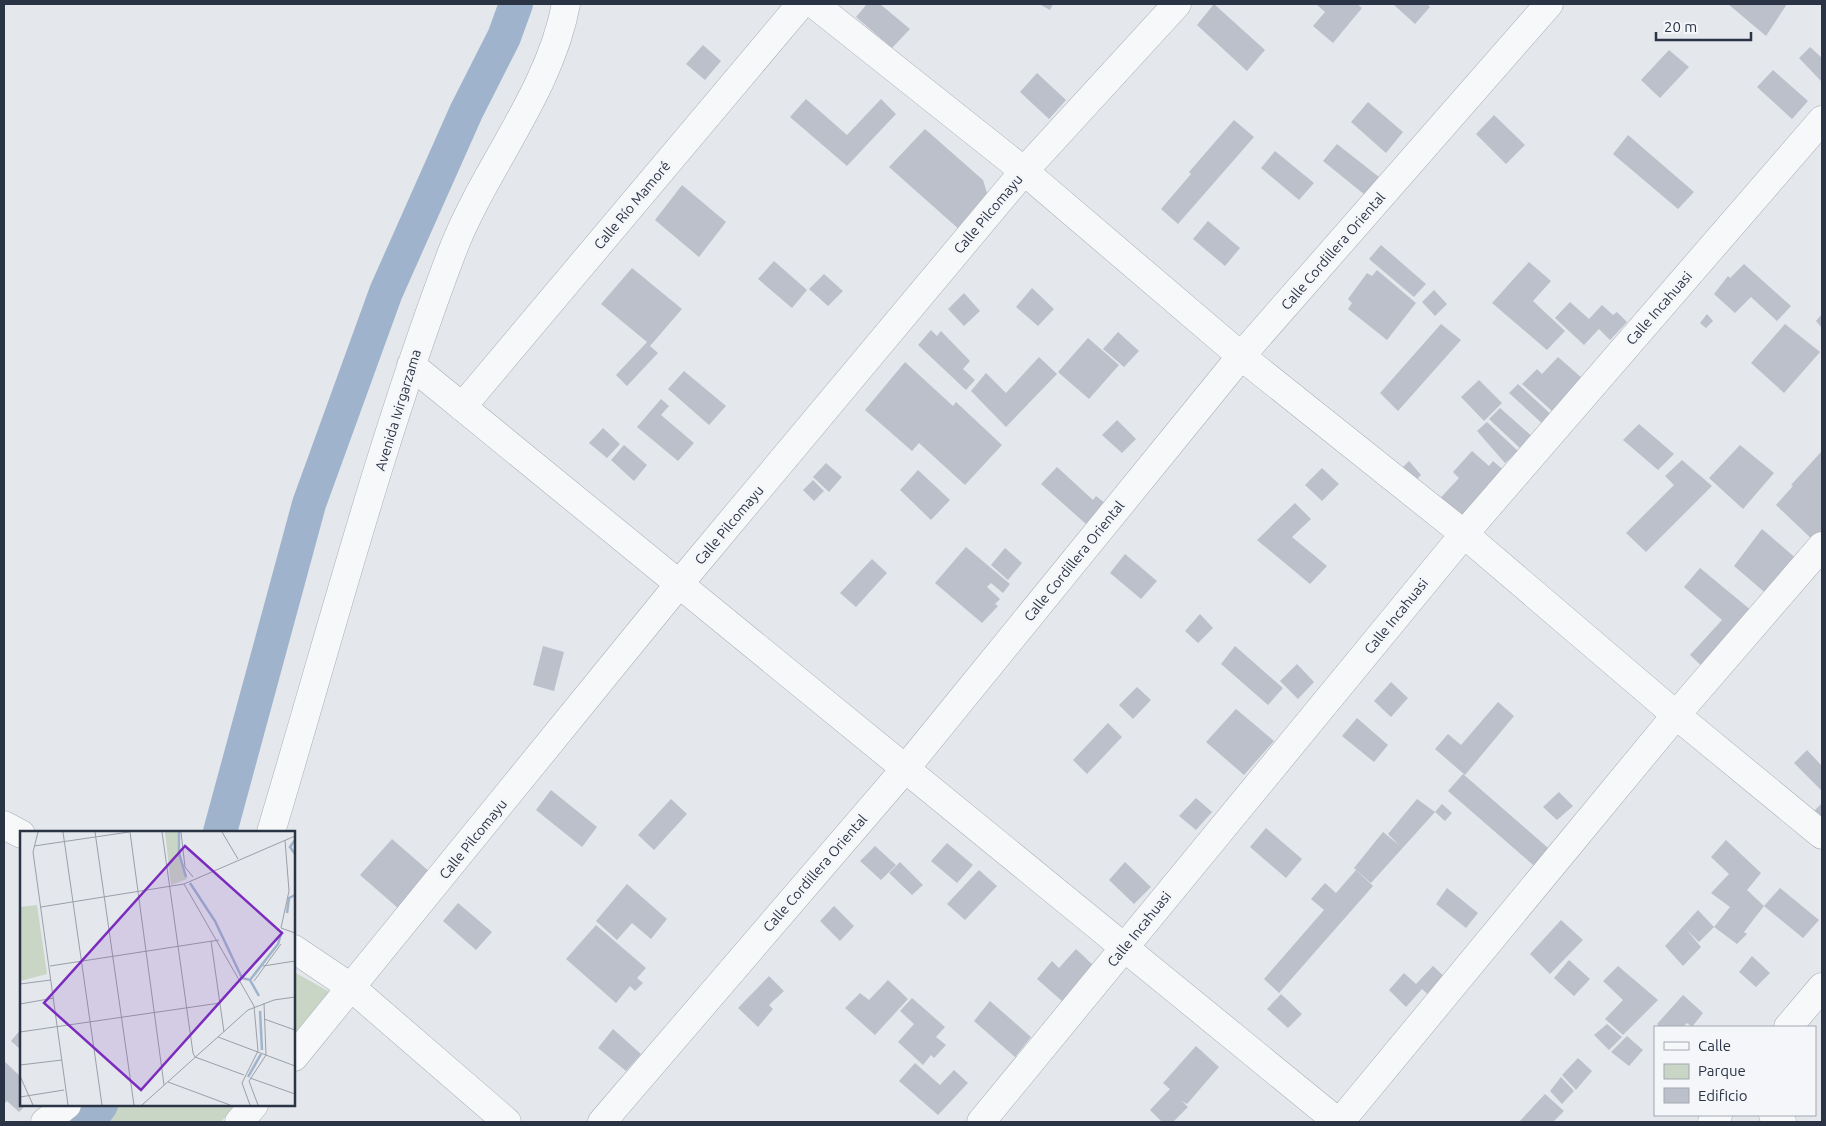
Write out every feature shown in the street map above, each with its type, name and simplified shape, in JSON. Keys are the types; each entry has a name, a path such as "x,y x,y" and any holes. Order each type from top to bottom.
{"street":[{"name":"Avenida Ivirgarzama","path":"271,831 411,365 463,223 537,87 562,27 566,4"},
{"name":"Calle Río Mamoré","path":"462,407 801,4"},
{"path":"814,4 1024,171 1241,356 1464,534 1676,715 1822,835"},
{"name":"Calle Pilcomayu","path":"295,1056 679,584 1024,171 1177,4"},
{"name":"Calle Cordillera Oriental","path":"602,1122 905,769 1241,356 1549,4"},
{"name":"Calle Incahuasi","path":"981,1122 1464,534 1822,120"},
{"path":"411,365 1339,1122 1676,715 1822,546"},
{"path":"4,825 20,833"},
{"path":"295,950 352,988 507,1122"},
{"path":"1789,1026 1822,986"},
{"path":"45,1122 66,1106"},
{"path":"239,1122 253,1106"}],"green space":[{"path":"295,973 335,995 295,1040"},
{"path":"86,1106 235,1106 221,1122 72,1122"}],"building":[{"path":"867,4 880,4 910,29 892,48 856,17"},
{"path":"1039,4 1053,4 1050,10"},
{"path":"1214,4 1265,50 1247,71 1197,25"},
{"path":"1316,4 1357,4 1362,8 1333,43 1313,26 1325,12"},
{"path":"1393,4 1427,4 1430,7 1415,24"},
{"path":"1728,4 1787,4 1766,36"},
{"path":"703,45 721,61 705,80 686,64"},
{"path":"1810,47 1822,58 1822,82 1799,58"},
{"path":"1669,50 1689,67 1660,98 1641,80"},
{"path":"1773,70 1808,101 1792,119 1757,87"},
{"path":"1037,73 1066,100 1049,119 1020,92"},
{"path":"806,99 847,135 881,99 896,114 847,166 790,117"},
{"path":"1368,102 1403,132 1386,153 1351,122"},
{"path":"1494,115 1525,145 1506,164 1476,134"},
{"path":"1234,120 1254,137 1178,224 1161,209 1191,174 1189,172"},
{"path":"925,129 983,180 987,193 980,209 978,206 969,215 972,220 961,231 889,167"},
{"path":"1628,135 1694,192 1678,209 1613,154"},
{"path":"1337,144 1379,177 1365,195 1323,161"},
{"path":"1275,151 1314,183 1299,200 1261,168"},
{"path":"682,185 726,222 699,257 655,220"},
{"path":"1208,221 1240,248 1225,266 1193,239"},
{"path":"1381,245 1426,284 1414,297 1369,259"},
{"path":"774,261 807,290 792,308 758,279"},
{"path":"1529,262 1551,281 1533,301 1565,331 1547,350 1492,303"},
{"path":"1744,264 1791,306 1777,321 1751,297 1735,313 1714,294 1728,276 1730,278"},
{"path":"632,268 682,309 650,346 658,353 627,386 616,375 647,342 601,304"},
{"path":"1377,270 1416,303 1387,340 1348,309 1352,303 1348,299 1367,273 1372,276"},
{"path":"824,274 843,291 828,306 809,289"},
{"path":"1032,288 1054,309 1038,326 1016,307"},
{"path":"1434,290 1447,304 1435,316 1422,302"},
{"path":"964,293 980,311 964,326 948,309"},
{"path":"1570,302 1589,319 1602,305 1613,315 1617,312 1627,322 1610,340 1599,329 1584,345 1555,318"},
{"path":"1707,314 1713,321 1706,328 1700,323"},
{"path":"1822,314 1822,328 1816,321"},
{"path":"1441,324 1461,340 1398,411 1380,393"},
{"path":"1785,324 1820,352 1784,393 1751,363"},
{"path":"931,330 937,336 941,331 970,361 963,369 975,380 966,390 918,345"},
{"path":"1118,332 1139,351 1124,367 1103,349"},
{"path":"1088,338 1119,365 1089,399 1058,372"},
{"path":"1039,357 1057,374 1006,427 971,391 986,373 1006,393"},
{"path":"1558,357 1582,378 1552,411 1522,384 1537,369 1542,374"},
{"path":"905,362 953,406 956,402 1002,445 965,485 919,443 912,451 865,410"},
{"path":"684,371 726,406 709,425 668,389"},
{"path":"1479,380 1502,403 1484,421 1461,397"},
{"path":"1518,384 1554,417 1545,426 1509,393"},
{"path":"661,399 669,406 661,415 694,443 678,461 637,427"},
{"path":"1500,408 1534,438 1522,450 1489,419"},
{"path":"1117,420 1136,439 1122,453 1102,435"},
{"path":"1487,422 1518,451 1505,463 1477,431"},
{"path":"1639,424 1674,454 1658,470 1623,440"},
{"path":"603,428 620,444 607,458 589,443"},
{"path":"624,445 647,465 634,481 611,460"},
{"path":"1740,445 1774,473 1743,509 1709,478"},
{"path":"1472,451 1489,466 1493,461 1507,473 1469,519 1432,507 1459,478 1453,472"},
{"path":"1821,452 1822,534 1815,542 1776,505 1793,486 1791,485"},
{"path":"1682,460 1712,486 1646,552 1626,533 1674,485 1665,476"},
{"path":"1409,461 1421,475 1412,484 1399,471"},
{"path":"826,463 842,477 829,492 813,477"},
{"path":"1057,467 1093,500 1096,496 1105,503 1086,524 1041,484"},
{"path":"1322,468 1339,484 1322,501 1305,485"},
{"path":"918,470 950,500 931,520 900,490"},
{"path":"813,480 824,491 814,501 803,490"},
{"path":"1295,503 1311,519 1292,537 1327,566 1310,584 1257,540"},
{"path":"1762,529 1799,561 1769,596 1734,566"},
{"path":"966,547 1010,584 1003,593 991,583 987,587 1000,599 995,604 998,606 982,623 935,583"},
{"path":"1005,548 1022,563 1008,580 991,565"},
{"path":"1125,554 1157,581 1141,599 1110,573"},
{"path":"872,559 887,573 856,607 840,593"},
{"path":"1700,568 1758,616 1706,670 1690,655 1722,620 1684,587"},
{"path":"1200,614 1213,628 1198,643 1185,631"},
{"path":"543,646 564,652 554,691 533,685"},
{"path":"1235,646 1283,688 1268,705 1221,664"},
{"path":"1297,664 1314,682 1298,699 1280,681"},
{"path":"1391,682 1408,698 1391,717 1374,701"},
{"path":"1137,687 1151,700 1133,719 1119,705"},
{"path":"1498,702 1514,716 1465,775 1435,749 1448,734 1461,745"},
{"path":"1236,709 1274,741 1244,775 1206,742"},
{"path":"1357,718 1388,745 1374,762 1342,736"},
{"path":"1108,723 1122,737 1087,774 1073,760"},
{"path":"1807,750 1822,766 1822,791 1794,763"},
{"path":"1463,774 1555,854 1540,871 1448,791"},
{"path":"551,790 597,827 582,847 536,810"},
{"path":"1559,792 1573,806 1557,820 1543,807"},
{"path":"1196,798 1212,812 1196,830 1179,816"},
{"path":"671,799 687,814 654,850 638,835"},
{"path":"1417,799 1435,812 1371,883 1354,868 1383,832 1400,846 1388,834"},
{"path":"1822,803 1822,826 1810,815"},
{"path":"1442,804 1452,813 1445,821 1435,812"},
{"path":"1266,828 1302,859 1286,878 1250,847"},
{"path":"392,839 431,873 399,909 360,875"},
{"path":"1726,840 1761,873 1747,890 1764,906 1744,932 1747,934 1737,944 1714,927 1730,907 1711,893 1729,874 1711,857"},
{"path":"947,843 973,865 957,883 931,861"},
{"path":"875,846 896,865 881,880 860,861"},
{"path":"900,862 923,885 912,895 889,873"},
{"path":"1125,862 1151,887 1134,904 1109,880"},
{"path":"979,870 997,886 965,920 947,904"},
{"path":"1356,870 1373,886 1279,993 1264,979 1324,910 1311,899 1325,883 1336,893"},
{"path":"627,884 667,919 651,939 632,923 617,940 596,921"},
{"path":"1447,888 1478,913 1466,928 1436,904"},
{"path":"1780,888 1819,920 1803,938 1764,906"},
{"path":"458,903 492,932 476,950 443,921"},
{"path":"834,906 854,926 840,941 820,921"},
{"path":"1698,910 1714,927 1699,942 1686,929 1701,947 1683,966 1665,946"},
{"path":"1561,920 1583,940 1550,974 1530,954"},
{"path":"596,925 646,968 637,978 643,983 635,991 630,986 616,1003 566,959"},
{"path":"1076,949 1093,965 1062,1001 1037,979 1052,961 1059,968"},
{"path":"1752,956 1770,973 1756,987 1739,972"},
{"path":"1569,960 1590,979 1574,996 1554,978"},
{"path":"1433,966 1449,981 1433,999 1422,989 1406,1007 1389,990 1404,973 1416,984"},
{"path":"1618,966 1658,1000 1623,1035 1605,1019 1623,1000 1603,981"},
{"path":"769,976 784,991 769,1005 773,1009 758,1027 738,1008"},
{"path":"888,980 908,999 875,1035 845,1008 860,993 869,1000"},
{"path":"1281,994 1302,1014 1288,1028 1267,1009"},
{"path":"1683,995 1703,1013 1693,1026 1687,1023 1684,1026 1659,1026 1657,1024"},
{"path":"912,998 945,1027 936,1037 946,1045 934,1058 931,1055 923,1065 898,1042 914,1024 900,1011"},
{"path":"990,1001 1031,1037 1015,1057 974,1021"},
{"path":"1607,1024 1622,1037 1609,1050 1594,1035"},
{"path":"613,1029 641,1054 626,1071 598,1048"},
{"path":"20,1030 20,1049 11,1041"},
{"path":"1627,1036 1643,1050 1629,1066 1611,1052"},
{"path":"1196,1046 1219,1067 1187,1104 1182,1101 1188,1107 1173,1122 1162,1122 1150,1110 1170,1089 1163,1083"},
{"path":"1578,1058 1592,1071 1576,1090 1562,1075"},
{"path":"4,1061 20,1076 20,1106 25,1106 19,1112 7,1101 4,1104"},
{"path":"915,1063 940,1085 954,1070 968,1083 938,1115 899,1081"},
{"path":"1561,1077 1574,1091 1562,1104 1550,1091"},
{"path":"1545,1094 1564,1111 1553,1122 1519,1122"}],"waterway":[{"path":"220,831 309,504 386,292 466,112 504,37 516,4"},
{"path":"88,1122 100,1106"}]}
